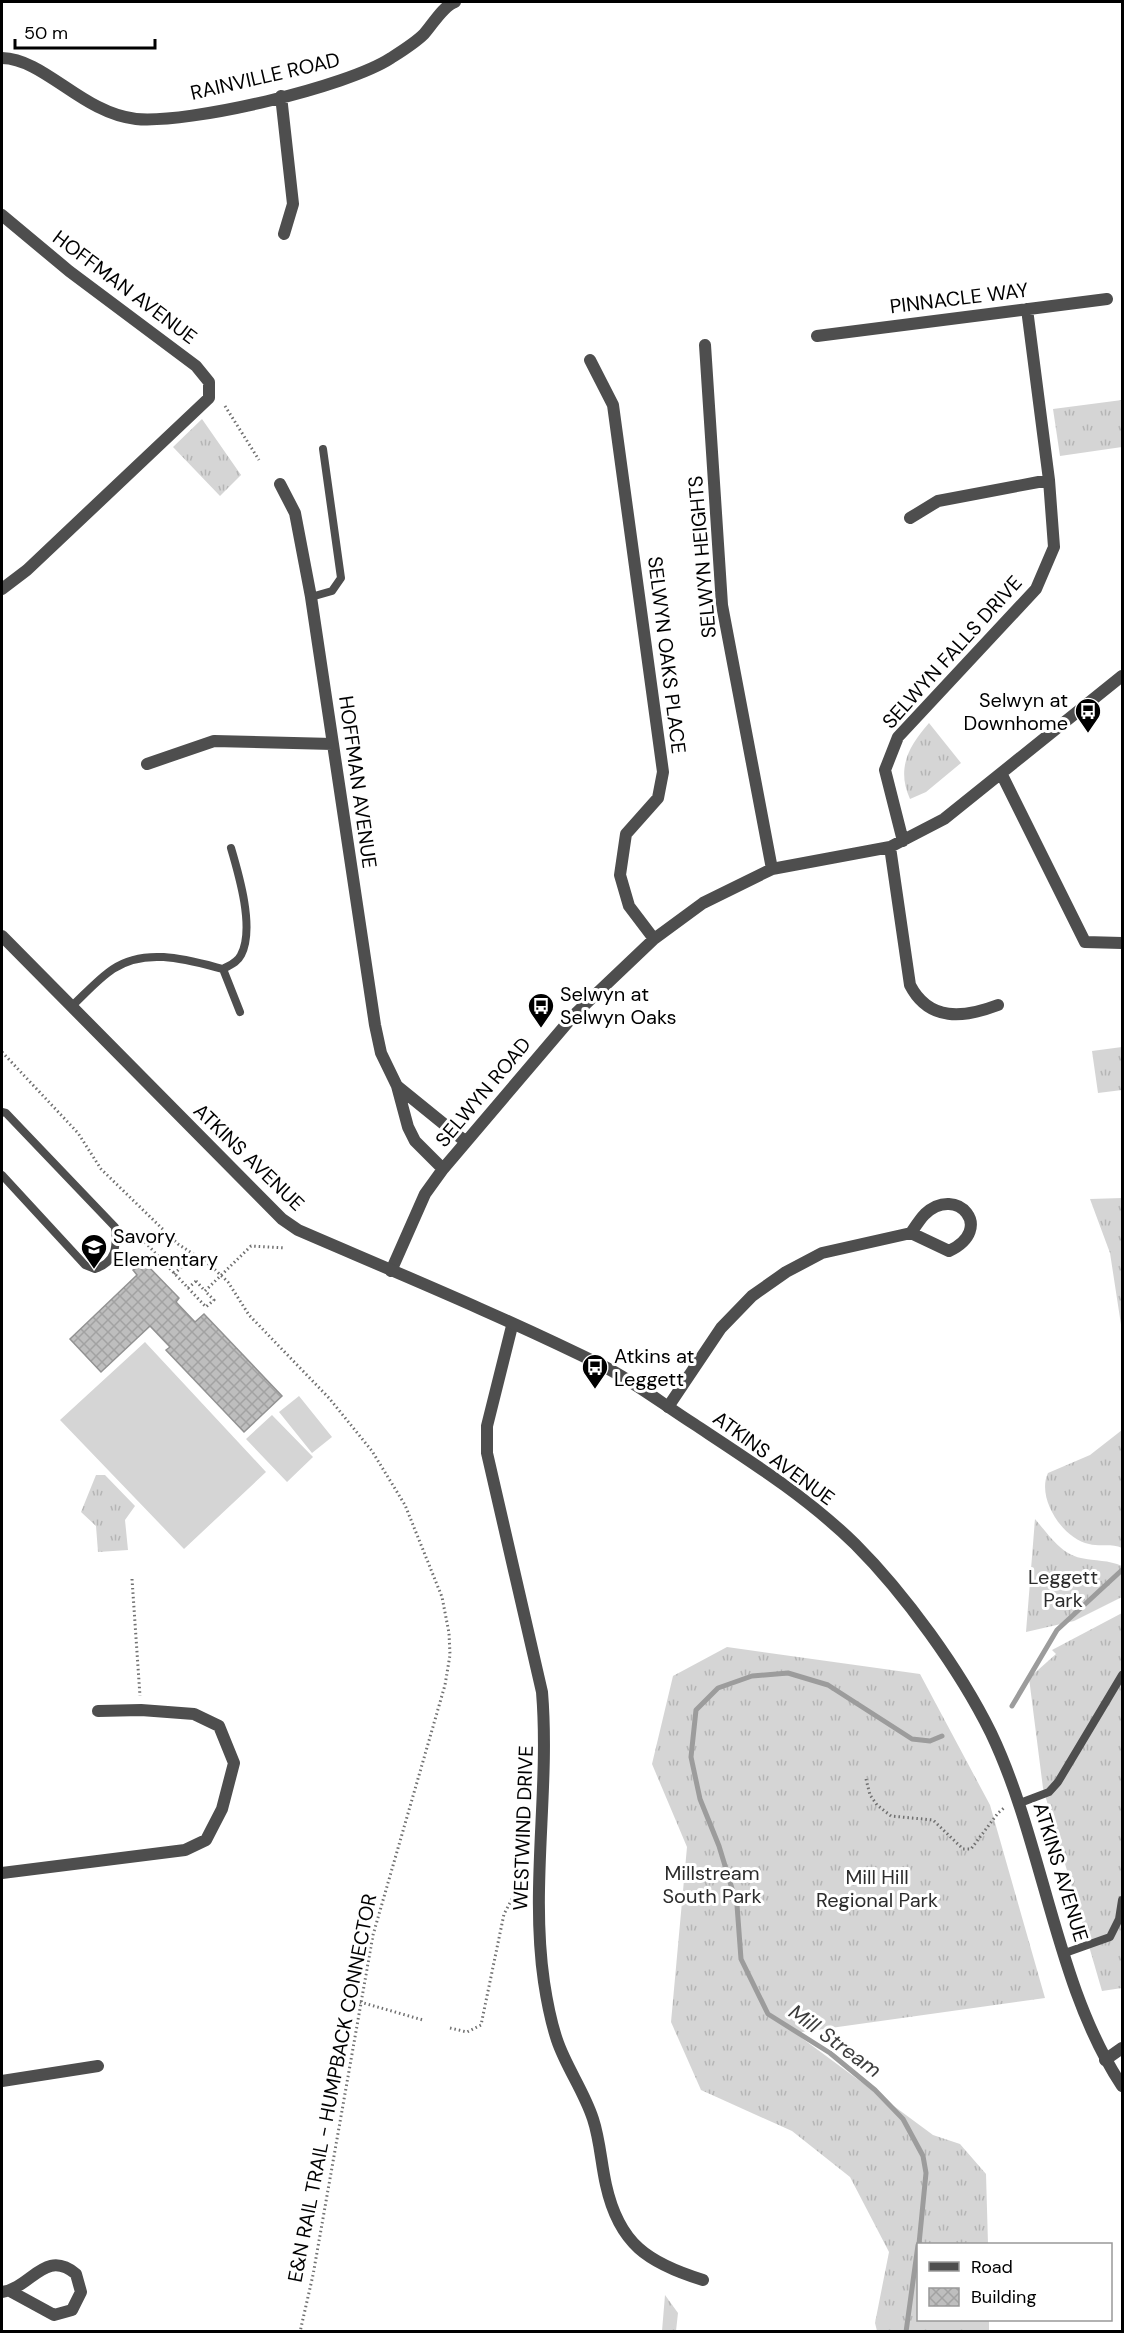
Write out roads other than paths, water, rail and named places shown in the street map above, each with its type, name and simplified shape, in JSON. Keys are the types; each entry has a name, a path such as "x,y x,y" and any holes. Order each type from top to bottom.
{"street":[{"name":"RAINVILLE ROAD","path":"2,58 30,66 91,105 114,115 139,119 227,110 336,82 389,60 422,35 452,2"},
{"path":"281,96 293,204 284,234"},
{"name":"HOFFMAN AVENUE","path":"2,215 69,271 196,366 209,382 209,398 27,570 2,589"},
{"name":"PINNACLE WAY","path":"816,336 1107,299"},
{"name":"SELWYN FALLS DRIVE","path":"903,841 885,770 898,737 1036,589 1054,547 1049,480 1027,309"},
{"name":"SELWYN HEIGHTS","path":"705,345 722,605 772,869"},
{"name":"SELWYN OAKS PLACE","path":"590,360 613,405 663,772 658,798 626,834 620,875 629,906 654,939"},
{"path":"910,518 938,501 1049,480"},
{"name":"HOFFMAN AVENUE","path":"280,484 295,513 311,597 381,1053 397,1086 408,1127 415,1141 443,1169"},
{"name":"SELWYN ROAD","path":"391,1270 425,1194 443,1169 574,1015 654,939 703,903 772,869 890,847 944,819 1122,676"},
{"path":"147,764 214,741 333,744"},
{"path":"1001,773 1085,942 1122,943"},
{"path":"890,847 910,986 917,998 927,1007 960,1015 998,1005"},
{"name":"ATKINS AVENUE","path":"2,936 282,1219 298,1230 606,1368 801,1497 856,1545 946,1656 990,1732 1020,1803 1065,1953 1092,2033 1105,2060 1122,2086"},
{"name":"HOFFMAN AVENUE","path":"397,1086 466,1142"},
{"path":"668,1407 721,1328 752,1296 778,1278 822,1252 911,1233 949,1251 961,1245 970,1234 972,1220 965,1210 953,1203 940,1204 925,1214 911,1233"},
{"name":"WESTWIND DRIVE","path":"512,1326 487,1426 487,1453 542,1692 545,1730 538,1877 544,1981 549,2012 557,2041 592,2118 614,2216 634,2247 672,2270 703,2280"},
{"path":"2,1873 185,1850 206,1840 222,1809 234,1763 219,1726 194,1714 141,1710 98,1711"},
{"path":"1105,2060 1122,2049"},
{"path":"2,2081 99,2066"},
{"path":"59,2264 76,2274 81,2292 72,2310 54,2315 6,2292 49,2265 59,2264"}],"lane":[{"path":"311,597 332,591 341,578 323,448"},
{"path":"71,1007 114,969 136,959 158,956 223,969 235,964 242,954 246,937 241,881 231,848"},
{"path":"223,969 240,1012"},
{"path":"2,1112 6,1113 115,1227 117,1242 114,1256 107,1265 95,1269 86,1265 2,1175"},
{"path":"1020,1803 1049,1792 1058,1782 1122,1675"},
{"path":"1065,1953 1110,1937 1119,1919 1122,1900"}],"waterway":[{"name":"Mill Stream","path":"1012,1706 1057,1630 1122,1570"},
{"name":"Mill Stream","path":"919,2243 926,2173 923,2156 903,2119 875,2090 830,2053 768,2014 741,1959 737,1905 719,1846 700,1799 691,1757 696,1710 718,1688 752,1676 788,1673 828,1685 912,1739 930,1741 942,1736"},
{"name":"Mill Stream","path":"906,2332 917,2252"}],"place":[{"name":"Selwyn at Downhome","path":"1088,734"},
{"name":"Selwyn at Selwyn Oaks","path":"541,1029"},
{"name":"Savory Elementary","path":"94,1270"},
{"name":"Atkins at Leggett","path":"595,1390"}],"park label":[{"name":"Leggett Park","path":"1063,1588"},
{"name":"Millstream South Park","path":"712,1884"},
{"name":"Mill Hill Regional Park","path":"877,1888"}]}
